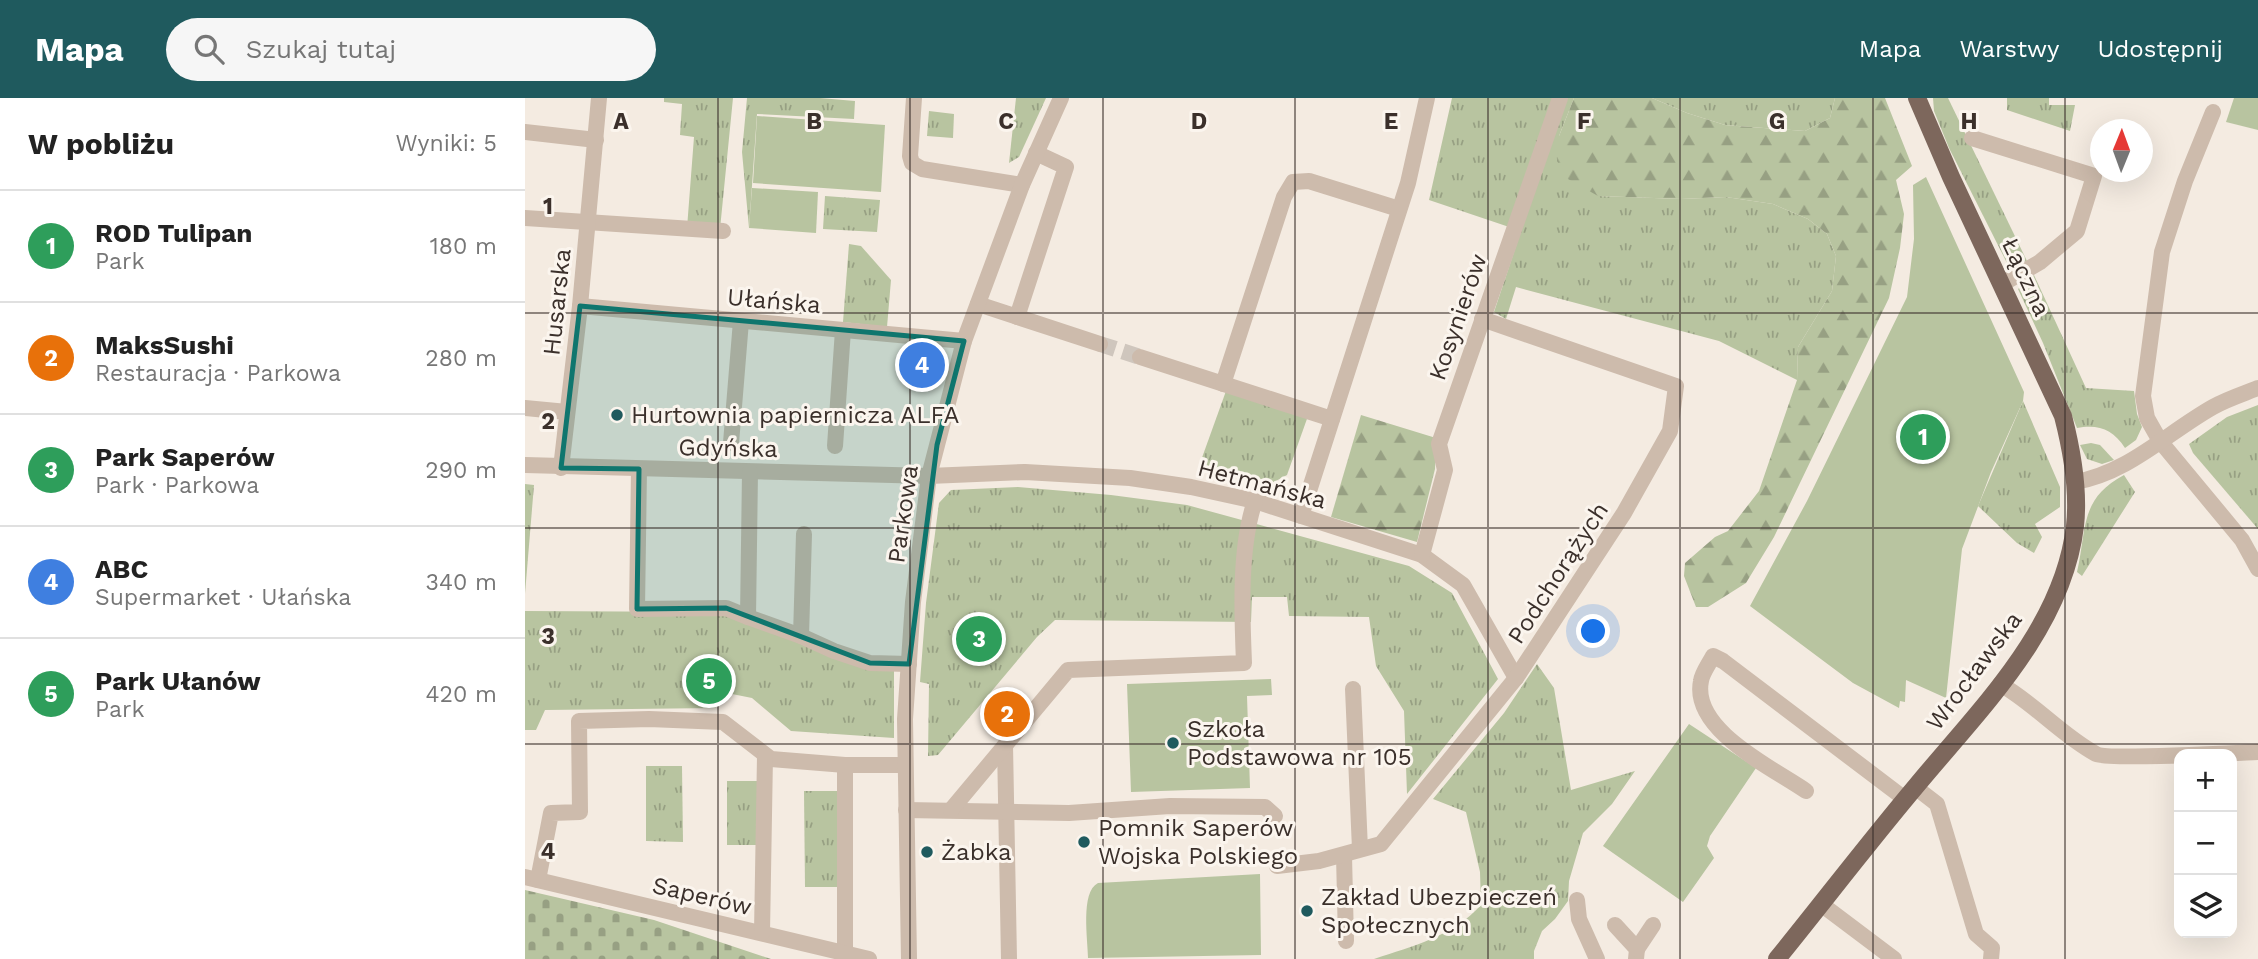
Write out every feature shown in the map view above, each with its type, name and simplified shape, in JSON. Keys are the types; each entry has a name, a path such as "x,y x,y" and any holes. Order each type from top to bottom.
{"main road":[{"name":"Łączna","path":"1917,98 2063,416 2075,482"},
{"name":"Wrocławska","path":"1777,959 2000,684 2031,641 2051,606 2066,564 2075,526 2075,482"}],"street":[{"name":"Husarska","path":"561,468 580,306 599,98"},
{"path":"908,98 914,98 910,156 912,163 922,169 1022,185"},
{"name":"Parkowa","path":"909,959 905,719 913,602 929,476 964,341 1022,185 1061,98"},
{"path":"1301,516 1408,183 1427,98"},
{"name":"Kosynierów","path":"1422,555 1445,470 1439,444 1560,98"},
{"path":"2213,112 2185,181 2162,252 2143,396 2147,418 2160,442 2242,540 2258,569"},
{"path":"525,132 596,140"},
{"path":"1972,138 2094,176 2077,231 2040,261 2002,284"},
{"path":"1017,317 1066,166 1036,153"},
{"path":"1223,384 1284,197 1293,183 1309,181 1399,209"},
{"path":"525,218 723,232"},
{"path":"978,304 1100,344"},
{"name":"Ułańska","path":"580,306 964,341"},
{"name":"Podchorążych","path":"1277,866 1344,855 1381,844 1516,678 1624,513 1670,431 1676,386 1482,319"},
{"path":"731,443 741,321"},
{"path":"835,446 843,330"},
{"path":"1140,357 1332,419"},
{"path":"2075,482 2097,478 2126,464 2214,406 2258,388"},
{"path":"525,408 567,412"},
{"name":"Gdyńska","path":"525,465 929,476"},
{"path":"639,469 638,609 726,608 870,663 909,664"},
{"path":"748,617 750,471"},
{"name":"Hetmańska","path":"929,476 1011,472 1130,478 1191,486 1255,501 1422,555 1463,586 1516,678"},
{"path":"951,810 1068,670 1244,663 1244,569 1255,501"},
{"path":"801,636 804,534"},
{"path":"1806,790 1734,744 1717,728 1702,703 1701,680 1713,656 1910,793 1937,804 1976,934 1992,948 1991,959"},
{"path":"2000,684 2016,693 2052,723 2099,756 2258,752"},
{"path":"1353,689 1360,849"},
{"path":"532,878 551,813 579,813 579,721 649,719 723,722 771,759 845,765 905,765"},
{"path":"1005,745 1009,959"},
{"path":"762,933 765,756"},
{"path":"845,765 845,953"},
{"path":"906,810 1069,813 1170,806 1265,807 1275,816"},
{"path":"1344,855 1346,941"},
{"name":"Saperów","path":"532,878 869,959"},
{"path":"1577,900 1579,919 1597,959"},
{"path":"1821,904 1894,959"},
{"path":"1615,925 1636,954 1653,925"}],"highlighted area":[{"path":"580,306 964,341 937,445 909,664 870,663 726,608 637,609 639,469 561,468"}],"green space":[{"path":"664,98 733,98 720,229 687,228 694,137 680,135 682,104 664,102"},
{"path":"747,98 855,101 854,119 757,114 749,228 742,152"},
{"path":"1016,98 1046,98 1019,157 1009,163"},
{"path":"1452,98 1574,98 1559,136 1599,196 1681,199 1726,197 1773,204 1808,219 1827,234 1836,256 1832,291 1798,347 1797,380 1719,341 1516,287 1506,319 1494,312 1521,231 1429,200"},
{"path":"1574,98 1652,98 1725,125 1805,131 1830,118 1835,98 1885,98 1912,166 1896,180 1904,214 1889,298 1774,537 1746,583 1708,607 1696,607 1684,576 1685,563 1715,537 1728,531 1759,491 1797,380 1798,347 1832,291 1836,256 1827,234 1808,219 1773,204 1726,197 1681,199 1598,196 1568,179 1557,161 1559,136"},
{"path":"1652,98 1835,98 1830,118 1805,131 1725,125"},
{"path":"1933,98 1948,98 2027,261 2009,267 1949,148 1934,111"},
{"path":"2007,98 2049,98 2049,105 2075,105 2070,131 2007,110"},
{"path":"2234,98 2258,98 2258,130 2226,122"},
{"path":"929,111 954,114 953,138 927,136"},
{"path":"757,116 885,125 881,192 753,183"},
{"path":"1926,177 2024,392 2023,401 1991,472 1962,549 1946,698 1906,680 1905,702 1900,701 1899,708 1853,683 1750,606 1807,501 1907,297 1914,239 1913,185"},
{"path":"752,188 818,192 816,233 749,228"},
{"path":"825,196 880,200 877,232 823,229"},
{"path":"849,244 861,246 891,280 887,327 843,322"},
{"path":"2034,275 2086,388 2134,391 2142,427 2136,440 2125,448 2115,436 2104,429 2077,428 2018,289"},
{"path":"1226,391 1308,416 1287,475 1274,482 1199,466"},
{"path":"2023,401 2060,487 2060,507 2035,524 2042,537 2034,553 2017,543 1978,506"},
{"path":"2258,405 2258,529 2193,453 2189,444 2227,417"},
{"path":"1361,415 1436,438 1435,469 1417,542 1331,517"},
{"path":"2080,445 2100,445 2114,460 2102,464 2087,459"},
{"path":"2124,475 2135,492 2082,576 2077,572 2087,516 2099,494"},
{"path":"525,484 534,485 525,594"},
{"path":"1018,487 1187,505 1409,566 1452,593 1498,679 1407,794 1404,711 1376,666 1369,617 1289,616 1287,597 1252,597 1251,622 1055,620 1037,637 938,755 928,756 929,684 920,682 926,603 939,503 951,490"},
{"path":"525,611 719,612 894,670 894,738 791,731 752,698 727,693 715,708 545,710 536,730 525,730"},
{"path":"1537,664 1554,688 1571,790 1635,771 1612,804 1583,833 1569,881 1568,901 1542,931 1534,951 1534,959 1374,959 1445,932 1470,916 1481,905 1480,872 1466,812 1433,799 1504,713"},
{"path":"1271,679 1272,695 1247,696 1250,788 1131,792 1127,684"},
{"path":"1689,724 1756,768 1710,836 1707,846 1714,858 1683,902 1603,846"},
{"path":"646,766 682,766 683,842 646,841"},
{"path":"727,781 758,781 759,845 727,845"},
{"path":"804,791 839,791 840,887 805,887"},
{"path":"1260,874 1261,955 1088,958 1087,906 1092,888 1098,883"},
{"path":"525,890 654,920 771,959 525,959"}],"tunnel":[{"path":"1100,344 1140,357"}],"place":[{"name":"ABC","path":"922,365"},
{"name":"Hurtownia papiernicza ALFA","path":"617,415"},
{"name":"ROD Tulipan","path":"1923,437"},
{"name":"Park Saperów","path":"979,639"},
{"name":"Park Ułanów","path":"709,681"},
{"name":"MaksSushi","path":"1007,714"},
{"name":"Szkoła Podstawowa nr 105","path":"1173,743"},
{"name":"Pomnik Saperów Wojska Polskiego","path":"1084,842"},
{"name":"Żabka","path":"927,852"},
{"name":"Zakład Ubezpieczeń Społecznych","path":"1307,911"}]}
